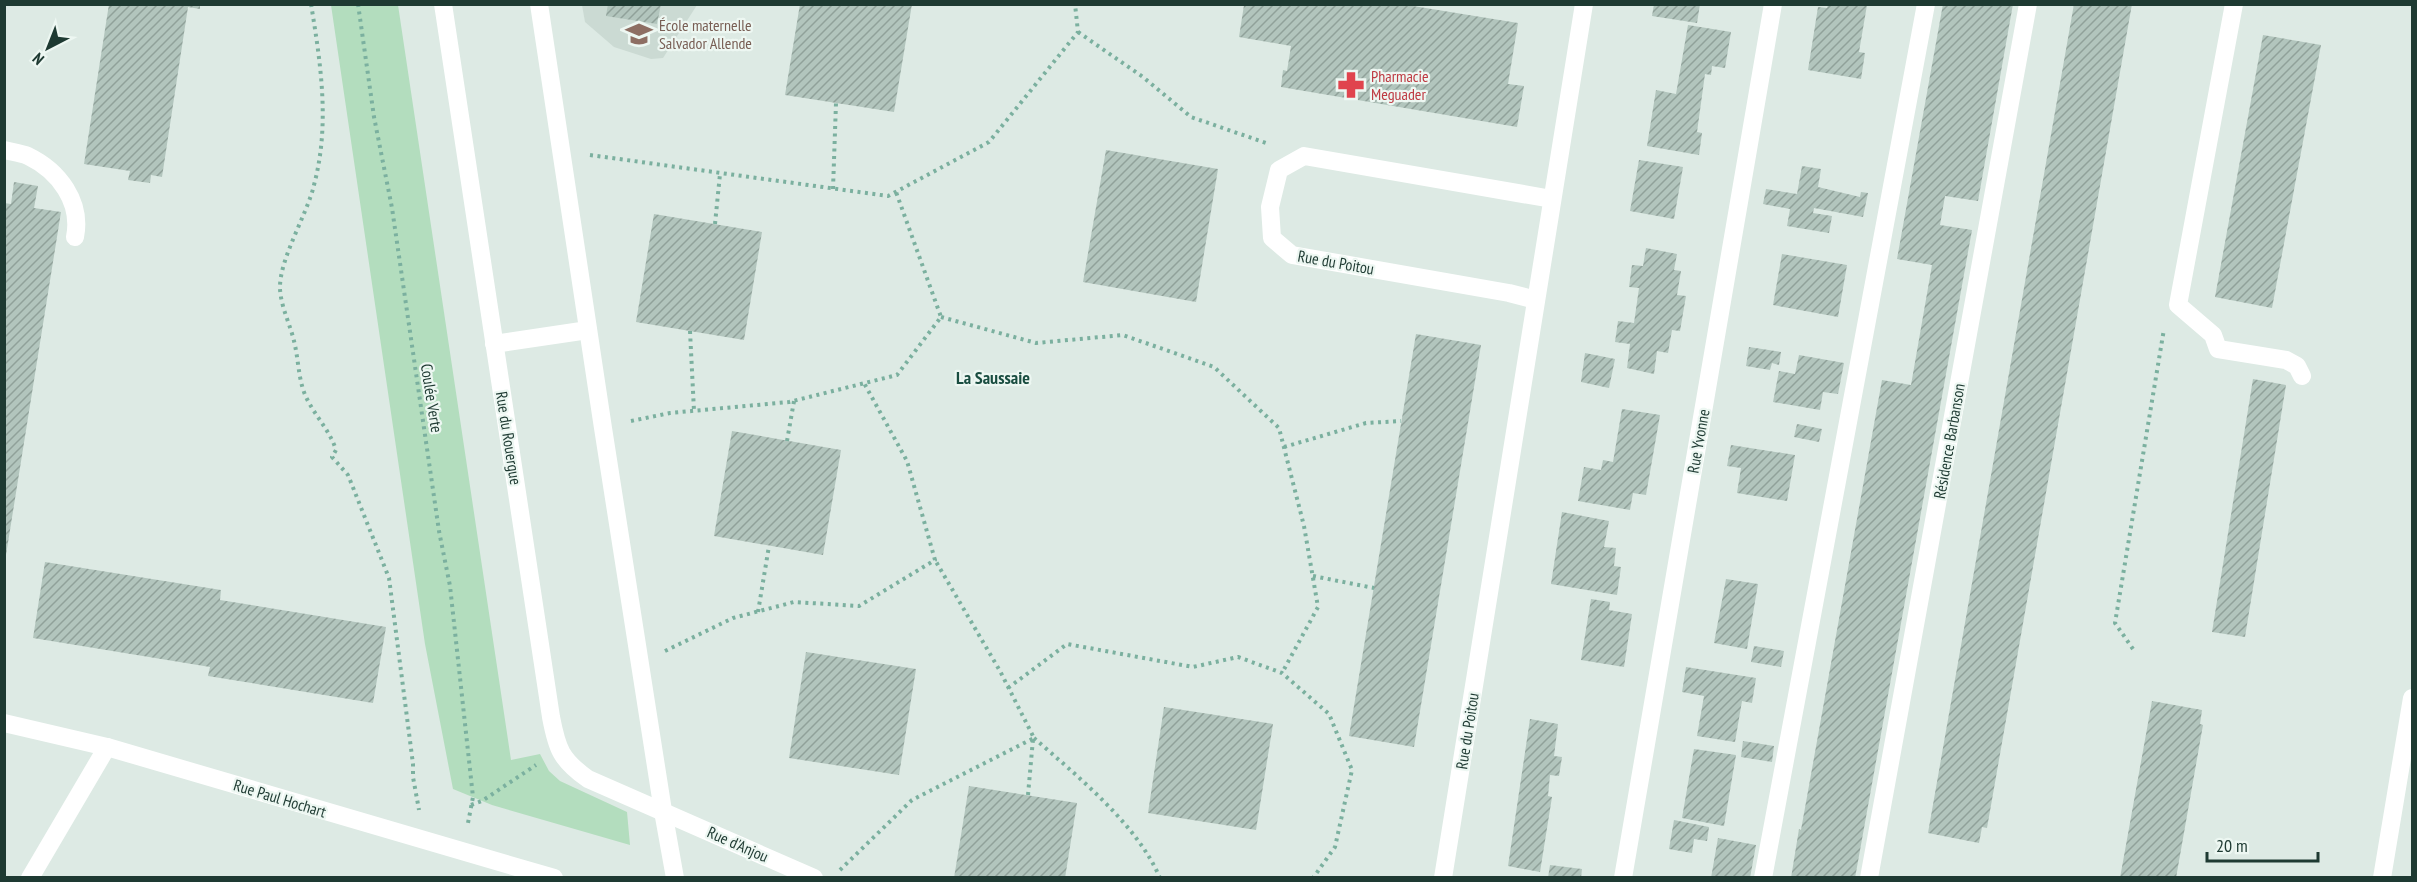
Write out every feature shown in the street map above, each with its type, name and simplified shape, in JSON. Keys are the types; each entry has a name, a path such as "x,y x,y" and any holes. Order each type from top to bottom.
{"street":[{"name":"Rue du Rouergue","path":"443,4 551,717 560,751 568,765 588,779 663,811"},
{"path":"539,4 603,428 675,878"},
{"name":"Rue du Poitou","path":"1443,878 1584,4"},
{"name":"Rue Yvonne","path":"1623,878 1773,4"},
{"path":"1763,878 1926,4"},
{"name":"Résidence Barbanson","path":"1869,878 2028,4"},
{"path":"2234,4 2178,305 2213,335 2218,349 2286,360 2297,366 2302,376"},
{"path":"4,150 28,156 52,174 68,190 75,209 77,225 75,237"},
{"path":"1304,156 1552,199"},
{"name":"Rue du Poitou","path":"1304,156 1279,170 1270,207 1272,238 1292,255 1509,293 1536,300"},
{"path":"494,344 588,330"},
{"path":"2382,878 2412,698"},
{"name":"Rue Paul Hochart","path":"4,723 107,747 554,878"},
{"path":"30,878 107,747"},
{"name":"Rue d'Anjou","path":"663,811 814,878"}],"path":[{"path":"311,4 320,55 324,106 322,143 314,185 283,271 280,287 294,340 303,390 333,440 336,450 332,457 348,475 389,578 413,777 421,819"},
{"name":"Coulée Verte","path":"358,4 374,117 392,208 439,531 450,586 473,797"},
{"path":"561,151 888,196 989,142 1078,32 1075,4"},
{"path":"1078,32 1143,77 1191,117 1304,156"},
{"path":"833,189 836,103"},
{"path":"715,224 720,174"},
{"path":"896,192 940,318"},
{"path":"2133,649 2115,623 2167,316 2178,305"},
{"path":"603,428 670,413 794,401 897,375 940,318"},
{"path":"940,318 1036,343 1123,335 1214,367 1279,428 1304,526 1318,607 1282,673"},
{"path":"690,331 694,411"},
{"path":"864,384 907,461 935,560 1034,738 1094,790 1151,858 1160,878"},
{"path":"787,441 794,401"},
{"path":"1284,447 1366,423 1401,421"},
{"path":"758,612 769,546"},
{"path":"640,664 733,618 794,602 859,606 935,560"},
{"path":"1313,576 1374,588"},
{"path":"1008,688 1067,644 1193,667 1238,657 1282,673 1329,714 1352,770 1335,847 1313,878"},
{"path":"1028,795 1034,738"},
{"path":"833,878 912,800 1034,738"},
{"path":"471,805 482,801 560,751"}],"shaded area":[{"name":"École maternelle Salvador Allende","path":"582,5 697,5 663,58 651,59 614,47 585,22"}],"green space":[{"path":"331,5 398,5 511,760 540,754 549,771 560,781 627,812 630,845 492,805 453,789 425,644"}],"building":[{"path":"109,4 200,4 200,9 188,7 162,177 151,175 150,183 128,180 130,171 84,164"},
{"path":"608,4 661,4 657,24 606,16"},
{"path":"800,4 912,4 894,112 785,95"},
{"path":"1654,4 1700,4 1697,23 1652,16"},
{"path":"1943,4 2013,4 1978,201 1945,196 1940,225 1972,230 1855,878 1791,878 1882,380 1911,385 1932,265 1897,259"},
{"path":"2074,4 2132,4 1987,828 1982,827 1979,843 1928,833"},
{"path":"1244,5 1407,5 1518,23 1508,84 1524,86 1517,127 1281,87 1283,70 1287,71 1291,46 1239,37"},
{"path":"1828,5 1867,5 1859,52 1865,53 1861,79 1808,70 1818,7 1827,8"},
{"path":"1688,25 1731,32 1725,68 1712,66 1711,75 1705,74 1697,132 1702,133 1699,155 1647,146 1656,90 1676,94"},
{"path":"2263,35 2321,45 2272,308 2215,297"},
{"path":"1106,150 1218,169 1196,302 1083,282"},
{"path":"1639,160 1683,167 1674,219 1630,211"},
{"path":"1802,166 1821,169 1818,187 1860,197 1861,192 1868,193 1863,217 1814,208 1813,213 1832,216 1829,233 1787,226 1790,209 1763,204 1766,189 1797,194"},
{"path":"14,182 38,186 34,208 61,212 6,555 4,203 11,204"},
{"path":"654,214 762,232 744,340 636,322"},
{"path":"1646,248 1677,254 1674,270 1681,271 1677,295 1686,296 1680,331 1672,330 1668,353 1657,351 1654,374 1627,368 1630,344 1615,342 1618,321 1634,323 1639,288 1629,287 1632,265 1643,266"},
{"path":"1782,254 1847,265 1838,317 1773,305"},
{"path":"1416,334 1481,345 1414,747 1349,736"},
{"path":"1749,347 1781,352 1779,365 1772,363 1770,370 1746,366"},
{"path":"1585,353 1615,359 1609,388 1581,382"},
{"path":"1799,355 1844,363 1838,394 1823,392 1820,410 1773,402 1779,371 1795,374"},
{"path":"2253,379 2286,385 2245,637 2212,632"},
{"path":"1622,409 1660,415 1646,495 1633,493 1630,510 1578,501 1584,467 1601,470 1603,460 1613,462"},
{"path":"1797,424 1822,429 1819,442 1794,437"},
{"path":"732,431 841,450 823,555 714,536"},
{"path":"1731,445 1795,455 1787,501 1737,493 1741,468 1727,466"},
{"path":"1562,512 1609,521 1604,547 1616,548 1614,566 1621,567 1617,595 1551,584"},
{"path":"45,562 221,590 220,600 386,627 373,703 208,676 210,667 33,638"},
{"path":"1726,579 1758,584 1747,649 1714,643"},
{"path":"1591,599 1610,602 1609,610 1632,614 1624,667 1581,660"},
{"path":"1754,646 1784,651 1781,667 1751,662"},
{"path":"806,652 916,669 899,775 789,758"},
{"path":"1686,667 1756,678 1752,703 1742,701 1735,742 1697,736 1704,696 1682,692"},
{"path":"2152,701 2202,710 2200,724 2203,725 2176,878 2120,878"},
{"path":"1164,707 1273,724 1256,830 1148,813"},
{"path":"1530,719 1558,724 1554,756 1562,757 1559,776 1550,775 1548,796 1552,797 1540,872 1508,866"},
{"path":"1743,741 1774,746 1772,762 1741,757"},
{"path":"1694,749 1736,755 1724,826 1682,818"},
{"path":"969,786 1077,803 1065,878 954,878"},
{"path":"1674,820 1709,827 1707,841 1694,839 1692,853 1669,849"},
{"path":"1718,838 1756,845 1750,878 1711,878"},
{"path":"1550,865 1582,869 1581,878 1548,878"}],"place":[{"name":"École maternelle Salvador Allende","path":"639,34"},
{"name":"Pharmacie Meguader","path":"1351,85"}],"district":[{"name":"La Saussaie","path":"993,378"}]}
